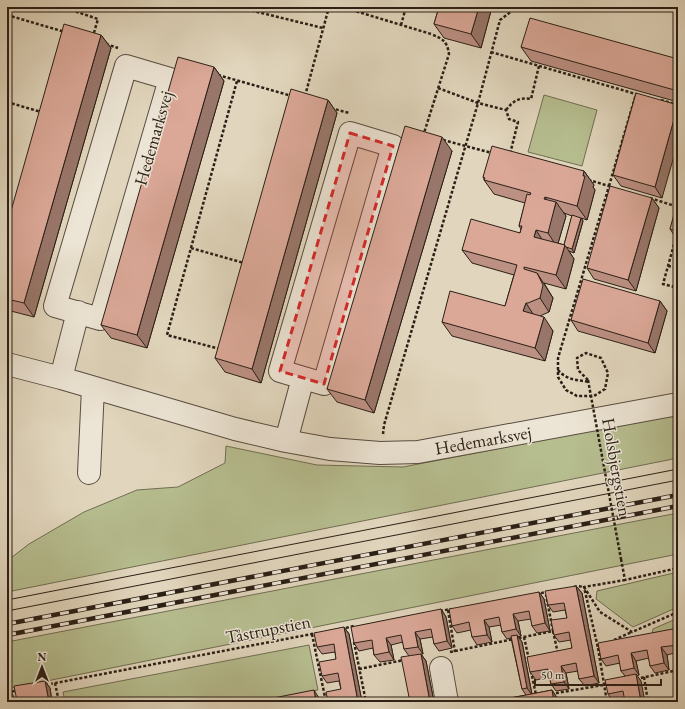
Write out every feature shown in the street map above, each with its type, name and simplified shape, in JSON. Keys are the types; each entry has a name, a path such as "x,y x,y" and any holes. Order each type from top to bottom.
{"street":[{"name":"Hedemarksvej","path":"126,66 170,79 100,319 78,312 56,306 126,66"},
{"path":"350,134 393,146 324,384 303,378 280,371 350,134"},
{"path":"61,378 78,312"},
{"name":"Hedemarksvej","path":"7,364 61,378 235,429 286,441 330,449 380,453 418,452 678,404"},
{"path":"286,441 303,378"},
{"path":"88,473 93,388"},
{"path":"444,660 447,702"}],"path":[{"path":"73,7 76,12 98,19 92,40"},
{"path":"237,7 323,28"},
{"path":"304,100 329,7"},
{"path":"342,7 442,38 448,46 449,54 424,135 418,133"},
{"path":"402,25 406,7"},
{"path":"380,453 384,424 478,103 500,20 517,7"},
{"path":"7,15 68,33"},
{"path":"7,31 11,17"},
{"path":"106,44 119,48"},
{"path":"491,52 643,96"},
{"path":"506,110 512,102 526,98 531,99 539,66"},
{"path":"215,75 293,97"},
{"path":"220,349 167,335 237,81"},
{"path":"438,88 478,103 506,110"},
{"path":"588,381 578,370 577,358 586,353 601,358 608,373 605,389 594,396 577,396 566,390 558,377 558,358 636,94"},
{"path":"657,99 678,105"},
{"path":"7,102 44,113"},
{"path":"326,106 355,115"},
{"path":"506,110 509,119 518,122 510,157"},
{"path":"438,138 496,154"},
{"path":"586,179 616,188"},
{"path":"643,196 678,207"},
{"path":"678,230 663,284 678,288"},
{"path":"191,248 245,263"},
{"path":"668,266 678,268"},
{"path":"558,370 564,376 577,380 588,381"},
{"name":"Holsbjergstien","path":"588,381 626,580"},
{"path":"572,587 584,587 626,580 678,568"},
{"path":"584,587 600,612 632,632"},
{"path":"584,587 598,648 607,702"},
{"path":"530,595 552,591"},
{"path":"545,592 558,656"},
{"path":"433,612 455,608"},
{"path":"448,610 455,651"},
{"path":"612,642 678,612"},
{"name":"Tåstrupstien","path":"336,630 359,626"},
{"path":"444,660 455,651 553,631"},
{"name":"Tåstrupstien","path":"42,686 320,633"},
{"path":"312,634 326,702"},
{"path":"524,637 529,661 536,660"},
{"path":"354,641 366,702"},
{"path":"598,648 604,646"},
{"path":"359,669 410,659"},
{"path":"530,668 536,697"},
{"path":"630,680 678,670"},
{"path":"644,677 648,702"},
{"path":"56,683 59,702"},
{"path":"551,694 611,684"},
{"path":"7,692 22,690"},
{"path":"15,691 16,696"},
{"path":"318,696 324,694"}],"highlighted area":[{"path":"350,133 393,146 324,384 280,371"}],"green space":[{"path":"544,95 597,110 582,166 528,152"},
{"path":"678,414 678,458 7,592 7,561 29,544 84,512 137,490 178,487 225,463 226,446 317,465 403,467"},
{"path":"678,513 678,554 7,689 7,642"},
{"path":"678,572 678,607 633,627 596,599 597,591"},
{"path":"678,618 678,629 652,634 653,629"},
{"path":"309,645 318,690 257,702 65,702 63,692"}],"building":[{"path":"439,7 479,7 471,34 434,24"},
{"path":"530,18 678,59 678,91 521,47"},
{"path":"64,24 101,35 24,303 7,299 7,225"},
{"path":"178,57 214,67 137,335 101,325"},
{"path":"291,89 328,100 252,369 215,358"},
{"path":"636,93 678,105 655,187 613,175"},
{"path":"405,126 442,137 365,400 327,389"},
{"path":"492,146 584,171 583,176 585,176 577,206 545,197 544,199 556,202 548,233 536,230 534,237 565,245 556,275 524,267 524,269 537,273 543,285 540,298 526,303 523,311 544,317 535,348 442,322 450,291 505,306 517,265 462,250 471,219 520,233 522,226 519,226 527,194 530,195 531,193 484,180 485,178 483,177"},
{"path":"610,186 652,198 628,280 587,268"},
{"path":"678,203 678,232 670,229"},
{"path":"572,215 581,218 572,249 564,245"},
{"path":"583,279 660,301 648,343 571,320"},
{"path":"678,337 678,351 674,350"},
{"path":"576,586 594,676 579,679 576,663 561,666 564,682 551,684 548,669 530,672 527,657 572,648 569,632 554,635 551,620 567,618 564,603 548,605 545,591"},
{"path":"539,592 545,623 532,626 529,611 513,614 516,629 502,632 499,617 484,620 487,635 472,637 469,622 452,626 449,609"},
{"path":"441,609 447,641 434,644 431,629 415,632 418,647 404,649 401,635 386,638 389,652 374,655 372,640 354,643 351,627"},
{"path":"344,627 358,702 328,702 326,692 341,689 338,673 322,676 319,662 336,659 334,644 317,647 314,633"},
{"path":"678,628 678,645 661,647 664,663 650,666 647,650 631,653 634,668 621,671 618,655 601,659 598,643"},
{"path":"517,635 527,688 522,689 511,636"},
{"path":"421,654 430,702 410,702 401,657"},
{"path":"636,674 641,702 625,702 623,691 608,694 605,680"},
{"path":"45,681 49,702 34,702 34,698 17,701 14,686"},
{"path":"8,688 11,702 7,702"},
{"path":"314,690 316,702 253,702"},
{"path":"552,690 554,702 490,702"}],"tram line":[{"path":"7,600 678,469"},
{"path":"7,611 678,480"}],"railway":[{"path":"7,624 678,495"},
{"path":"7,635 678,506"}]}
